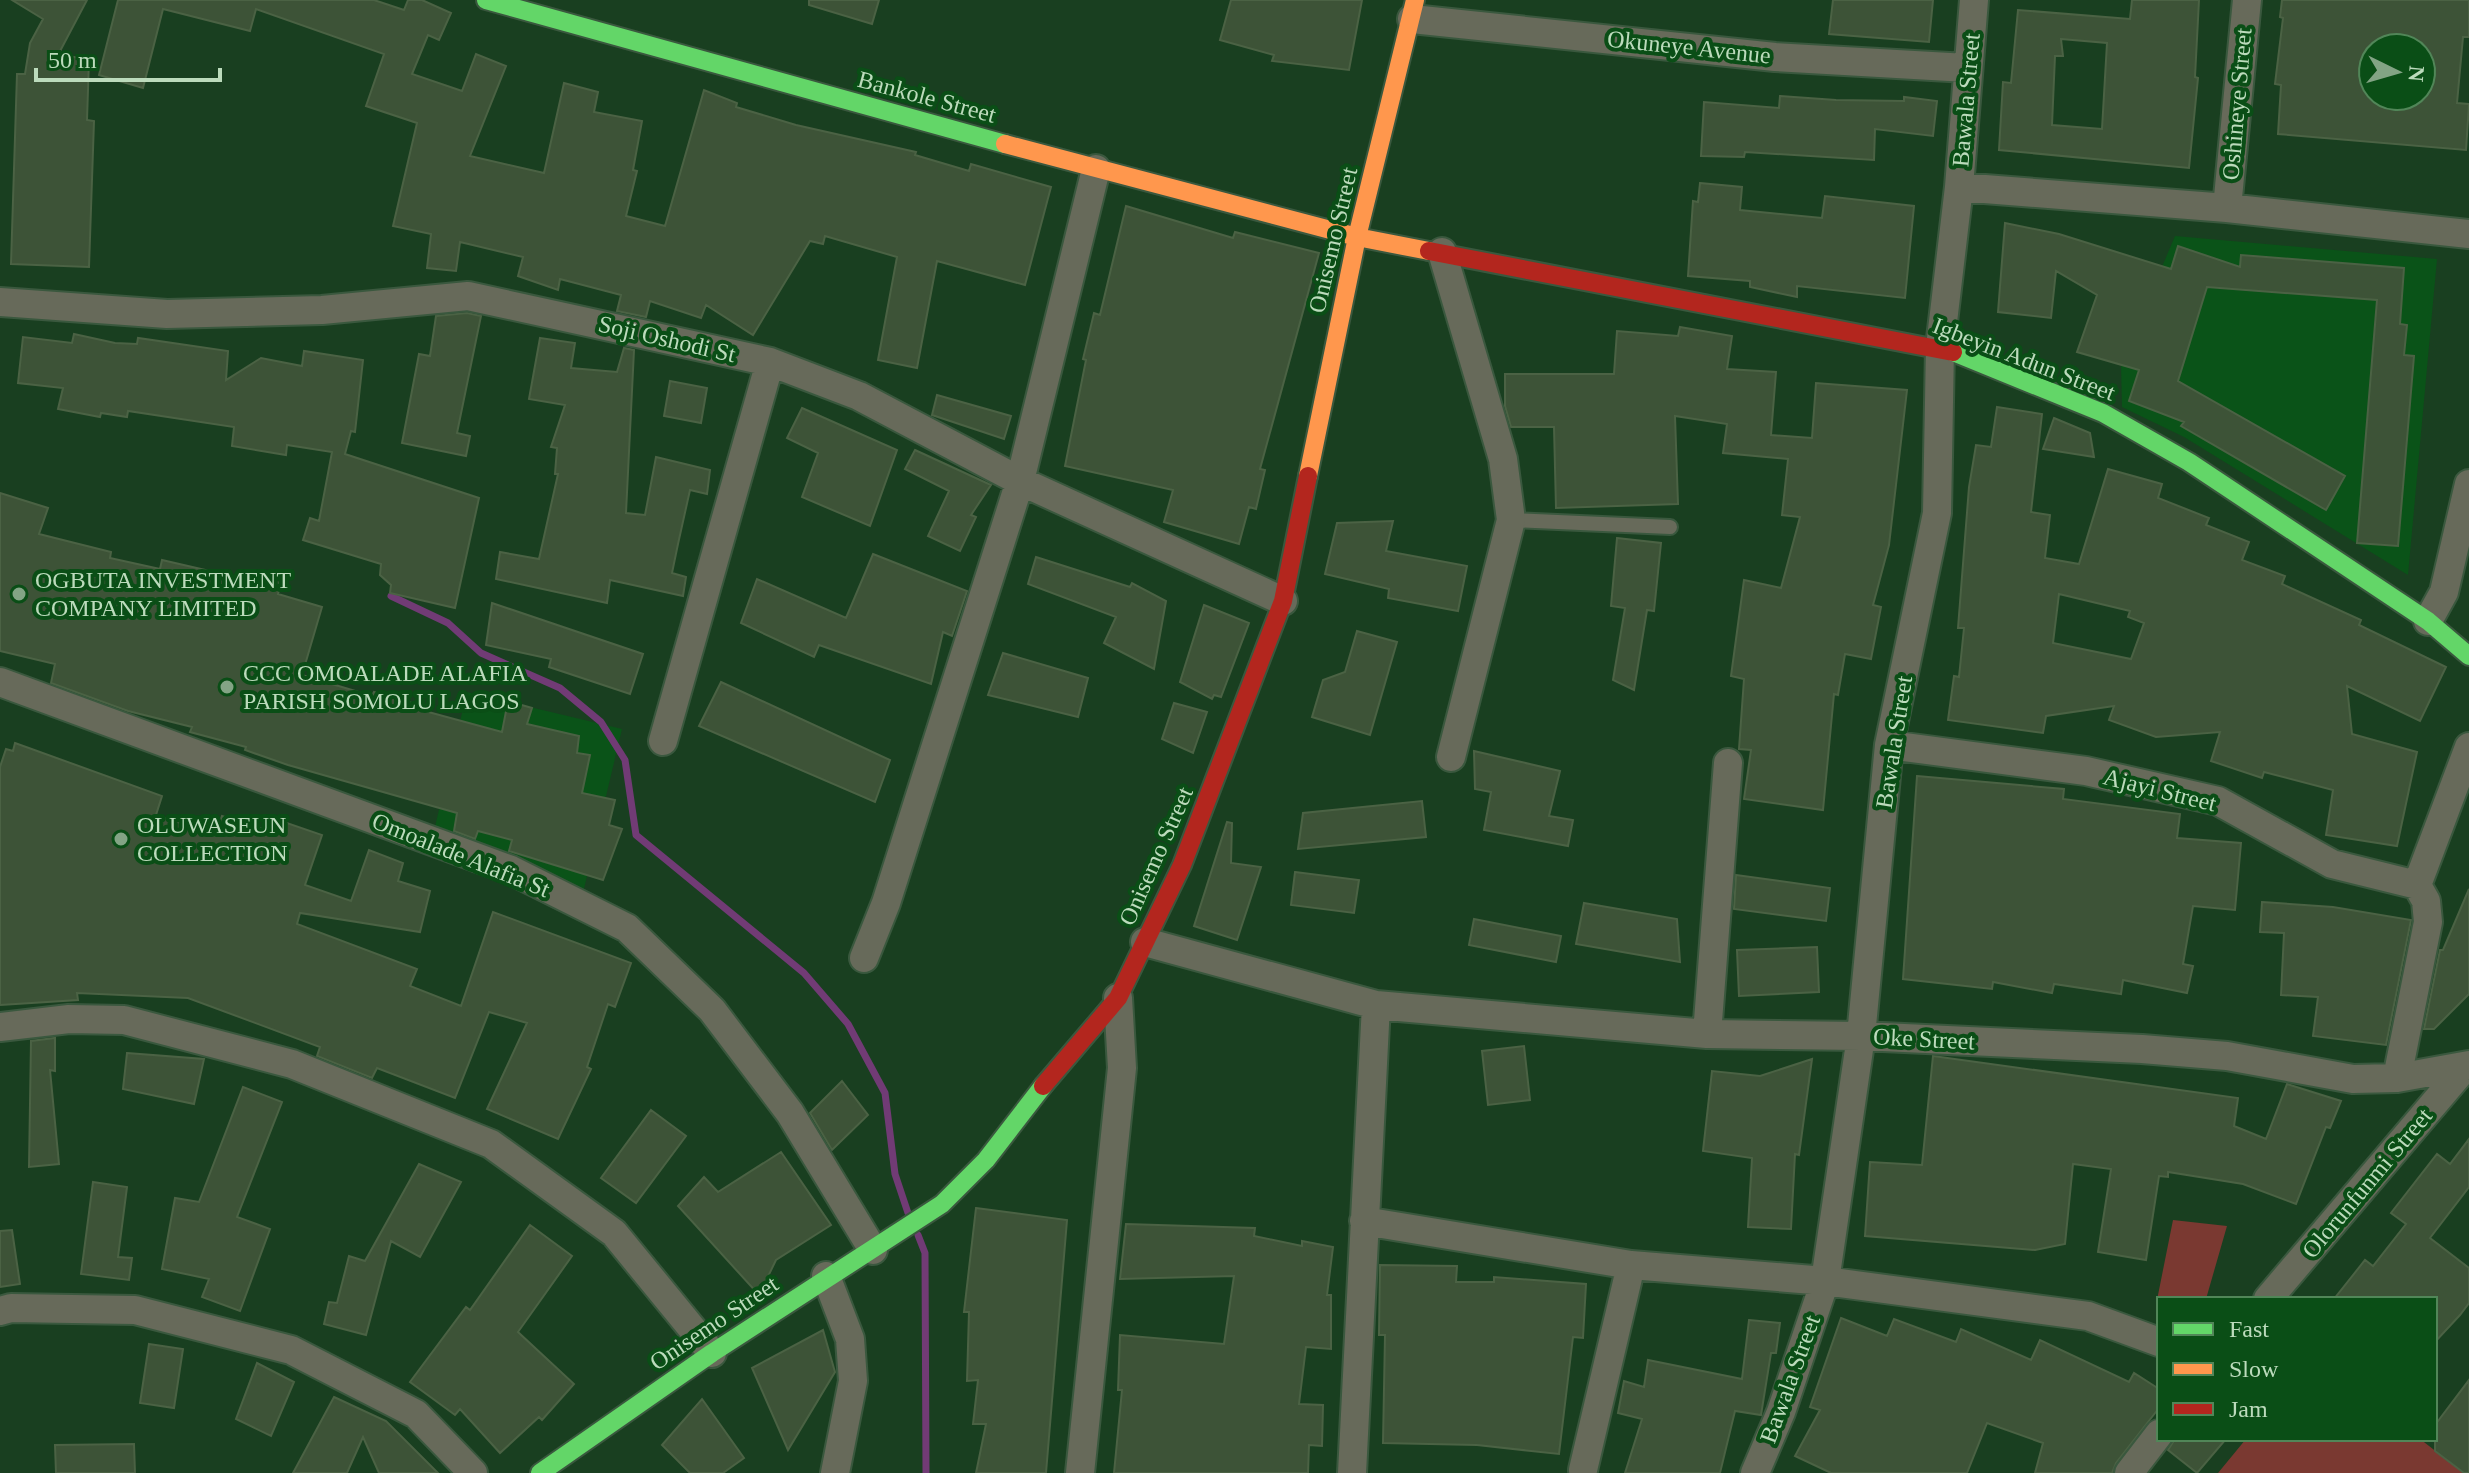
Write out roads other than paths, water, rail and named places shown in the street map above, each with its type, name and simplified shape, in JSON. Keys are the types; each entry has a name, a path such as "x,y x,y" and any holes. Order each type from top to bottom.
{"street":[{"name":"Bankole Street","path":"486,0 1096,169 1357,237"},
{"name":"Bawala Street","path":"1755,1473 1781,1412 1825,1281 1861,1036 1889,745 1937,513 1940,347 1959,187 1974,0"},
{"name":"Oshineye Street","path":"2227,208 2247,0"},
{"name":"Okuneye Avenue","path":"1413,9 1775,57 1967,68"},
{"name":"Onisemo Street","path":"540,1473 826,1276 873,1250 942,1204 986,1160 1076,1044 1118,998 1182,865 1283,601 1357,237 1413,9"},
{"path":"864,958 886,903 1020,481 1096,169"},
{"path":"1959,187 2227,208 2469,234"},
{"name":"Igbeyin Adun Street","path":"1357,237 1940,347 2103,413 2189,462 2428,621 2469,656"},
{"path":"1442,252 1503,459 1511,520 1451,757"},
{"name":"Soji Oshodi St","path":"0,302 167,314 322,310 468,296 770,362 859,396 1020,481 1283,601"},
{"path":"663,741 770,362"},
{"path":"2428,621 2444,592 2469,484"},
{"name":"Omoalade Alafia St","path":"0,682 511,870 627,928 712,1010 790,1113 873,1250"},
{"name":"Ajayi Street","path":"1889,745 2086,771 2218,801 2332,864 2417,885"},
{"path":"2397,1078 2428,922 2426,901 2417,885 2469,747"},
{"path":"1707,1034 1728,763"},
{"name":"Oke Street","path":"1145,942 1376,1005 1707,1034 1861,1036 2213,1055 2353,1079 2397,1078 2467,1066"},
{"path":"1080,1473 1122,1068 1118,998"},
{"path":"1352,1473 1376,1005"},
{"path":"0,1027 69,1019 124,1020 292,1064 491,1144 614,1233 712,1353"},
{"name":"Olorunfunmi Street","path":"2270,1297 2467,1066"},
{"path":"1364,1221 1631,1265 1825,1281 2088,1316 2157,1341"},
{"path":"1583,1470 1631,1265"},
{"path":"826,1276 850,1339 853,1381 835,1473"},
{"path":"0,1311 11,1308 135,1310 291,1350 416,1414 473,1473"},
{"path":"2129,1473 2157,1437"}],"lane":[{"path":"1511,520 1670,527"}],"waterway":[{"path":"391,596 448,623 481,653 560,688 601,722 625,760 636,835 804,973 848,1024 885,1093 895,1174 908,1213"},
{"path":"918,1235 925,1253 926,1473"}],"place":[{"name":"OGBUTA INVESTMENT COMPANY LIMITED","path":"19,594"},
{"name":"CCC OMOALADE ALAFIA PARISH SOMOLU LAGOS","path":"227,687"},
{"name":"OLUWASEUN COLLECTION","path":"121,839"}]}
